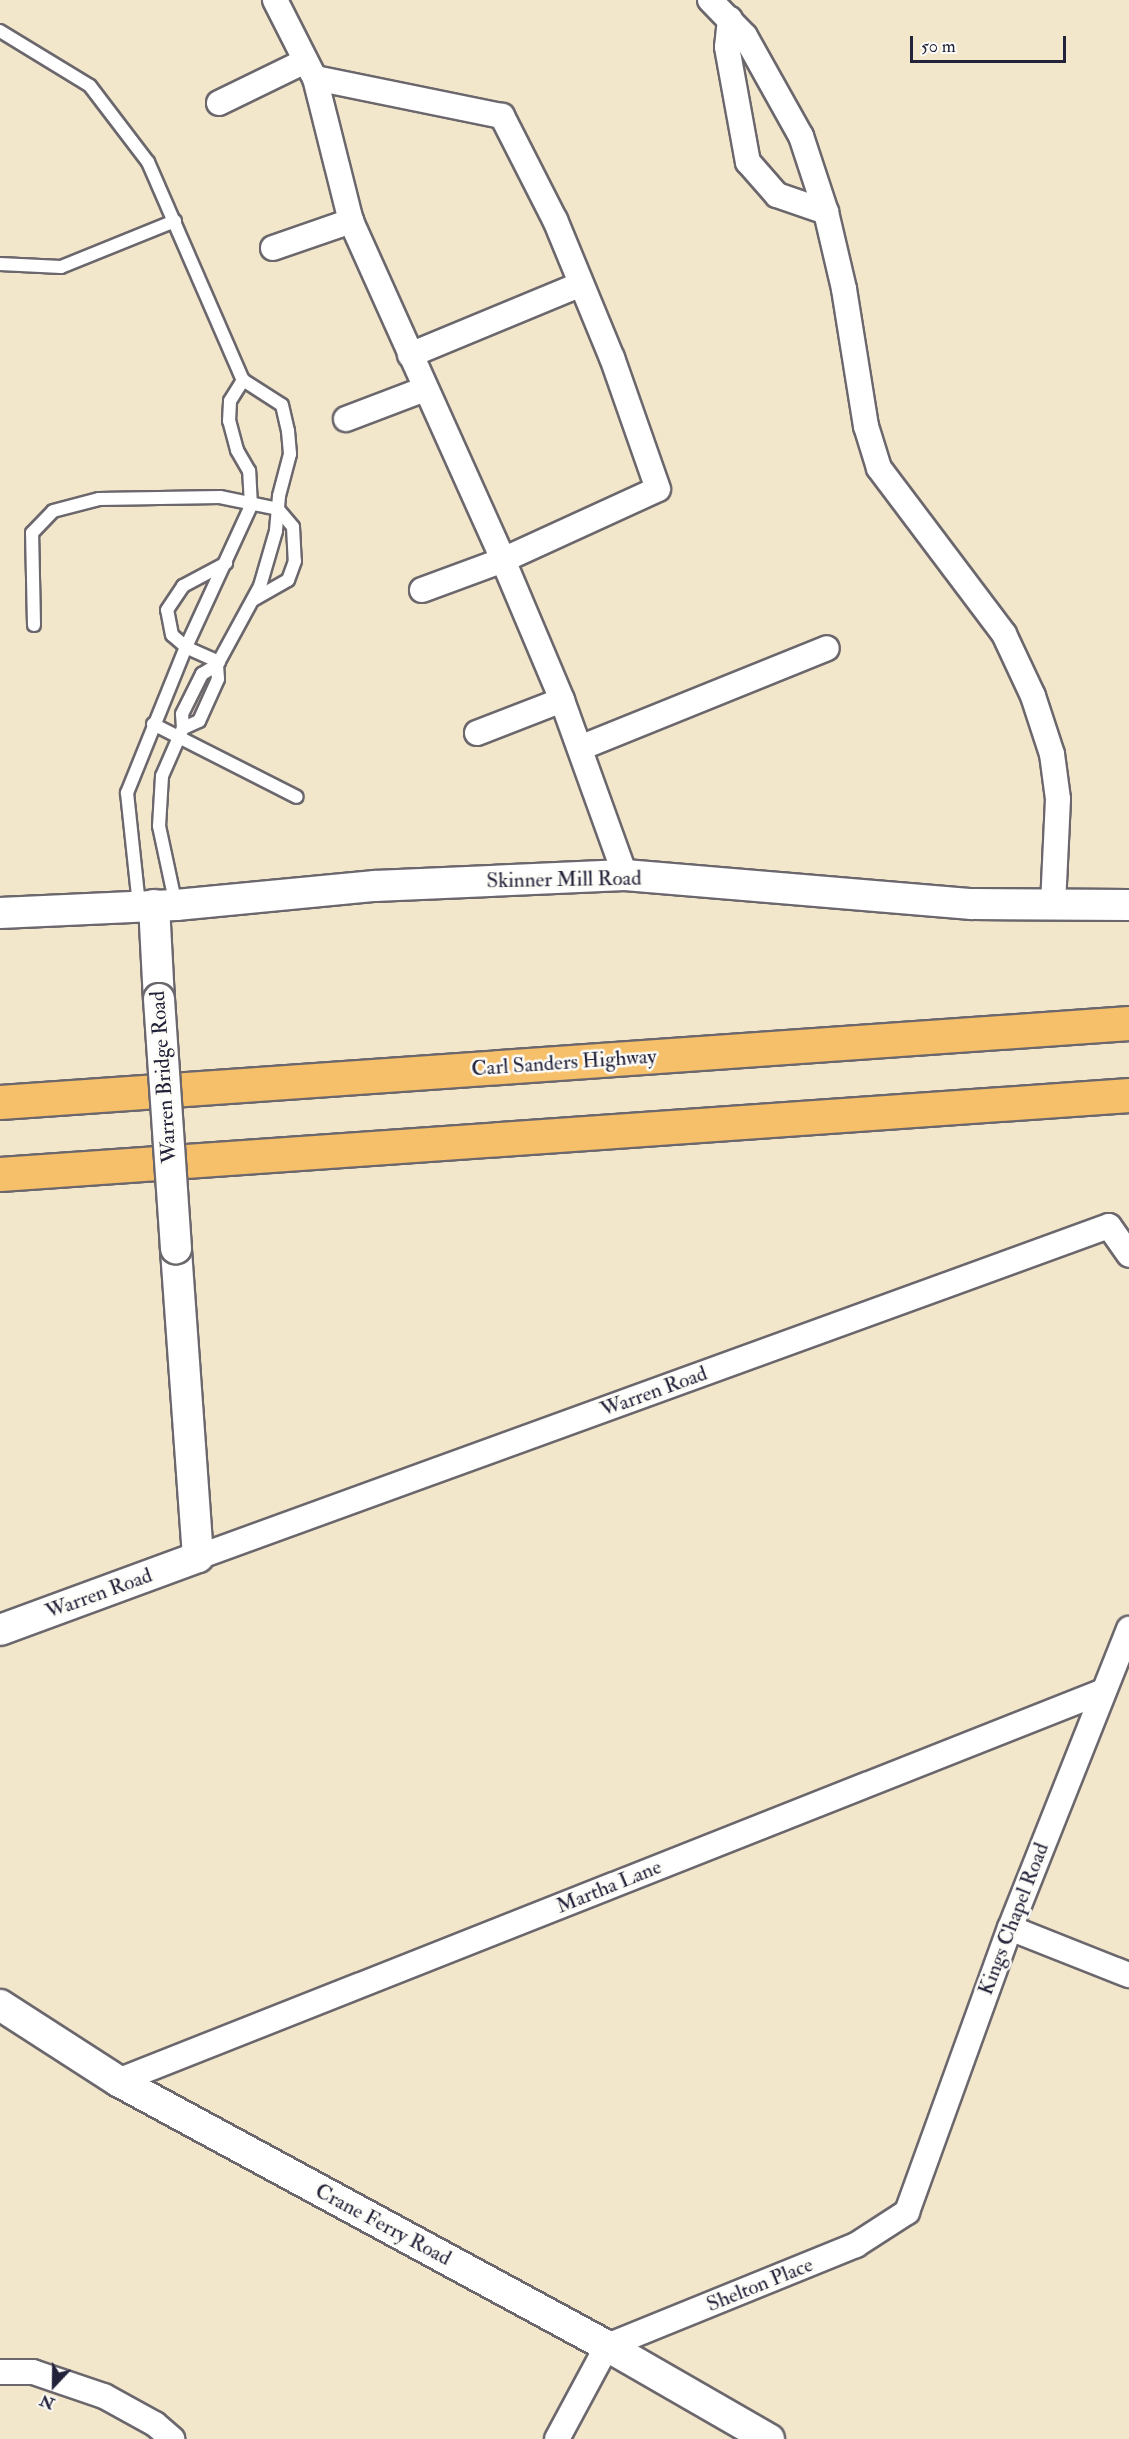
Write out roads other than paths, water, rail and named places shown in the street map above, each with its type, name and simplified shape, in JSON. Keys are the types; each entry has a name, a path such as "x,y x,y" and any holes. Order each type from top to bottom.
{"highway":[{"name":"Carl Sanders Highway","path":"0,1102 1129,1023"},
{"path":"0,1174 1129,1095"}],"street":[{"path":"275,0 310,70 351,220 424,389 503,560 562,700 625,875"},
{"path":"710,0 745,36 801,136 826,212 844,289 866,426 879,468 1004,634 1033,696 1052,754 1058,799 1053,904"},
{"path":"730,19 727,47 748,162 777,195 826,212"},
{"path":"219,103 310,70 502,116 555,220 612,358 658,489 503,560 422,590"},
{"path":"273,248 351,220"},
{"path":"410,355 581,284"},
{"path":"346,418 424,389"},
{"path":"580,748 827,648"},
{"path":"477,732 562,700"},
{"name":"Skinner Mill Road","path":"0,913 156,905 375,886 625,875 972,904 1129,905"},
{"name":"Warren Bridge Road","path":"156,905 159,999 198,1557"},
{"name":"Warren Road","path":"0,1630 1109,1226 1129,1255"},
{"name":"Kings Chapel Road","path":"907,2212 1010,1928 1101,1692 1129,1629"},
{"name":"Martha Lane","path":"118,2081 1101,1692"},
{"path":"1010,1928 1129,1975"},
{"name":"Crane Ferry Road","path":"0,2005 118,2081 607,2346 769,2439"},
{"name":"Shelton Place","path":"607,2346 856,2246 907,2212"},
{"path":"557,2439 607,2346"},
{"path":"0,2372 33,2372 104,2396 155,2424 172,2439"}],"lane":[{"path":"0,31 90,86 148,162 243,380 264,390 282,405 290,454 278,509 276,531 253,600 218,664 218,679 199,721 180,732"},
{"path":"0,264 61,267 175,221"},
{"path":"156,905 127,793 186,647 251,506 249,471 237,450 229,421 230,401 243,380"},
{"path":"34,625 32,532 53,511 99,499 171,496 220,498 251,506 278,509 293,527 295,561 288,580 253,600"},
{"path":"218,664 186,647 172,635 168,625 167,610 172,599 201,573 226,563"},
{"path":"156,905 162,852 158,794 180,732 182,714 202,674 218,664"},
{"path":"153,724 180,732 297,797"}]}
